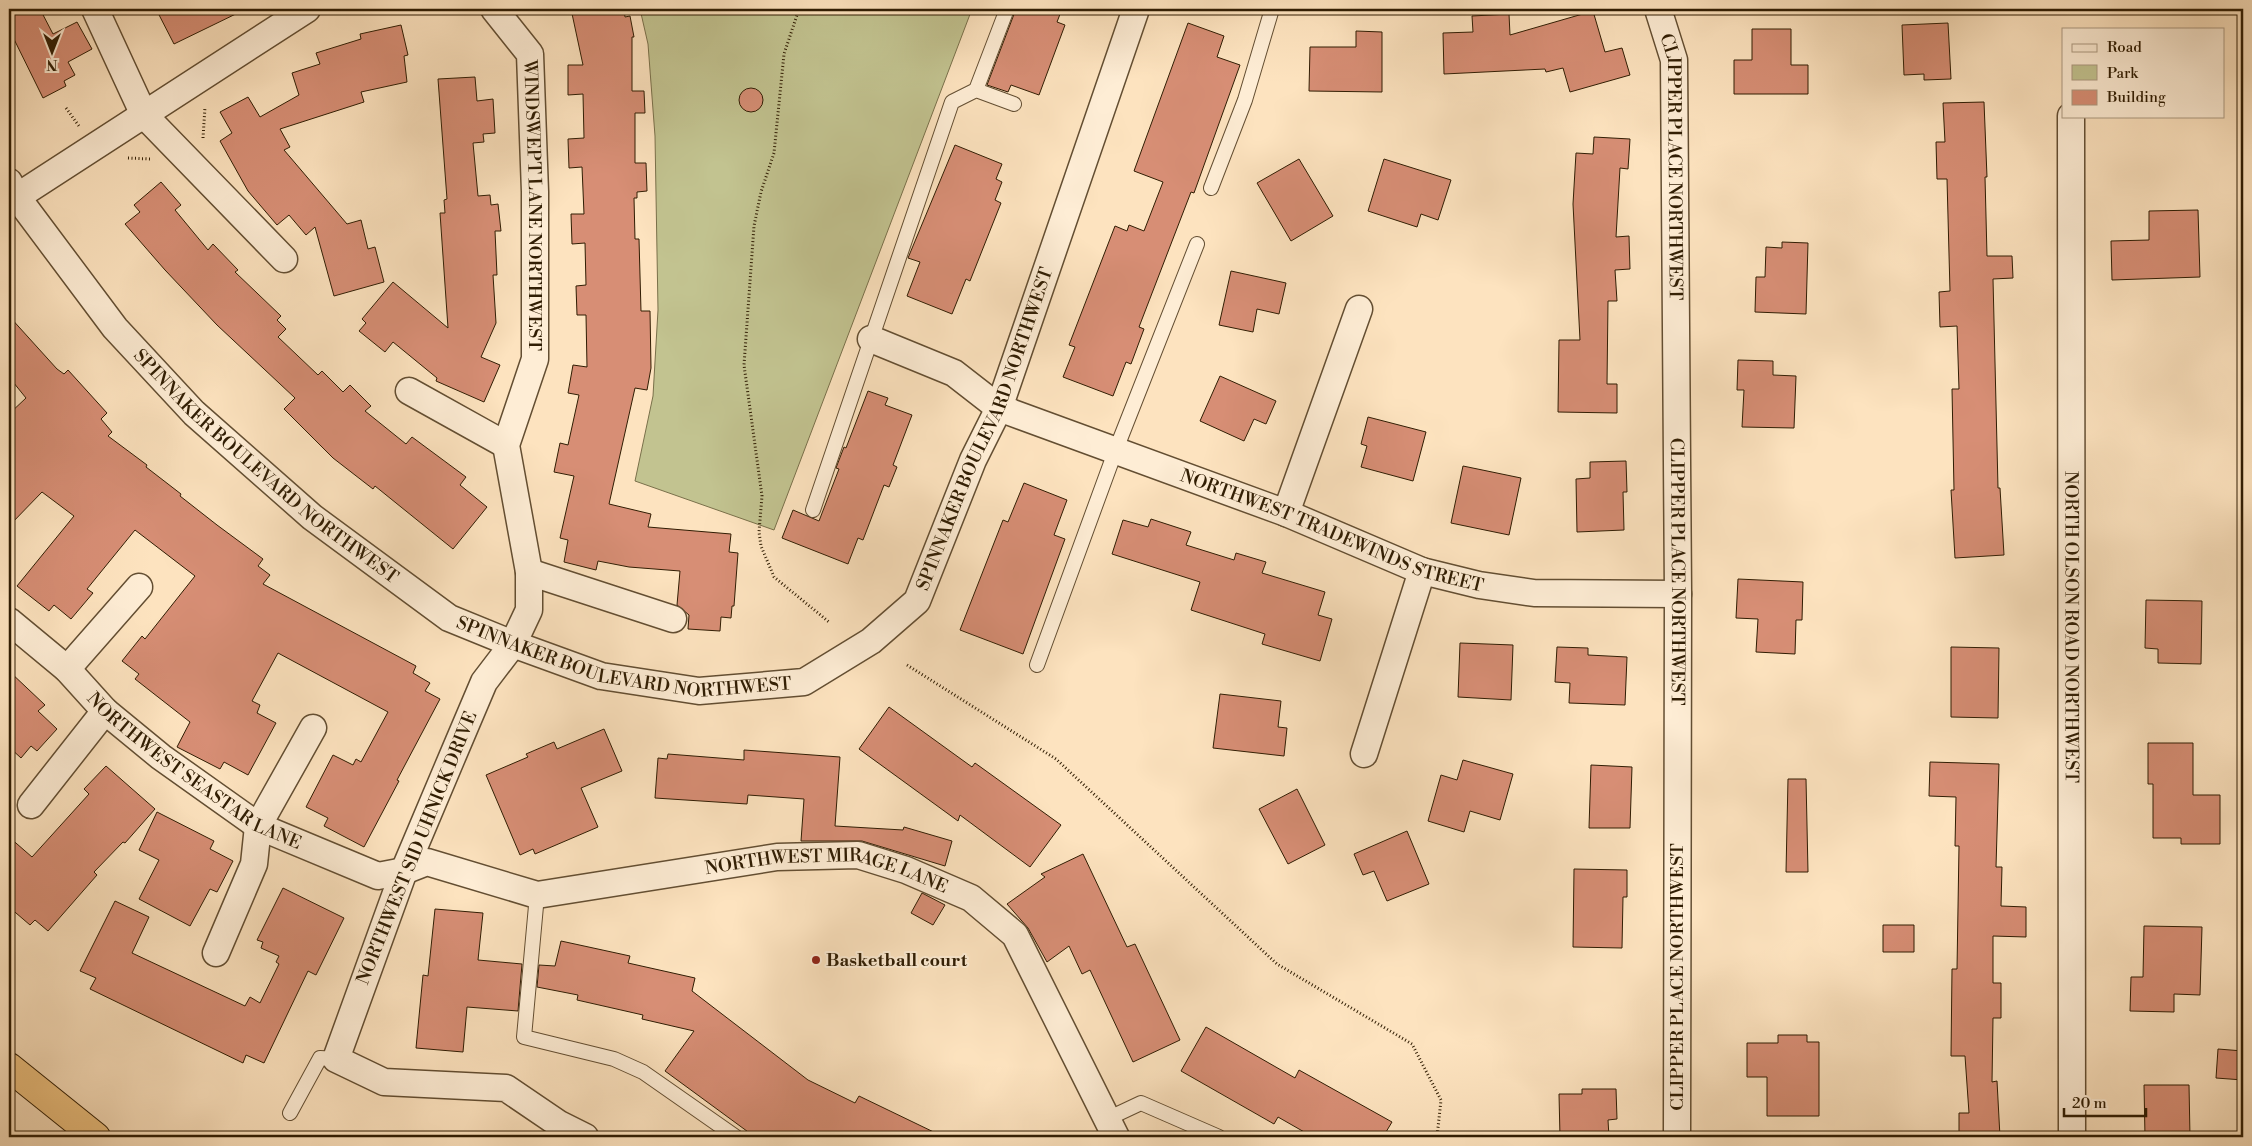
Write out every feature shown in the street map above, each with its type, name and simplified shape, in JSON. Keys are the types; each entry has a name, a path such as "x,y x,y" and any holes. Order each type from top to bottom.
{"highway":[{"path":"9,1067 96,1137"}],"street":[{"path":"95,9 144,115 284,258"},
{"path":"11,194 144,115 307,9"},
{"name":"WINDSWEPT LANE NORTHWEST","path":"494,9 530,54 535,192 535,359 506,445 529,572 529,610 513,644"},
{"name":"SPINNAKER BOULEVARD NORTHWEST","path":"11,194 116,328 194,413 312,517 449,618 601,676 699,691 804,682 870,641 917,601 973,460 999,408 1136,9"},
{"name":"CLIPPER PLACE NORTHWEST","path":"1658,9 1674,60 1678,594 1677,1137"},
{"name":"NORTH OLSON ROAD NORTHWEST","path":"2071,118 2072,1137"},
{"path":"1286,513 1359,309"},
{"name":"NORTHWEST TRADEWINDS STREET","path":"870,339 954,373 999,408 1286,513 1422,571 1479,585 1534,593 1678,594"},
{"path":"409,391 506,445"},
{"path":"1364,754 1422,571"},
{"path":"529,572 673,619"},
{"path":"67,669 139,587"},
{"name":"NORTHWEST SEASTAR LANE","path":"9,621 67,669 105,711 161,757 258,826 378,876 404,871"},
{"name":"NORTHWEST SID UHNICK DRIVE","path":"336,1059 404,871 484,682 513,644"},
{"path":"31,805 105,711"},
{"path":"216,953 254,864 258,826 313,728"},
{"name":"NORTHWEST MIRAGE LANE","path":"404,871 427,862 536,896 778,857 858,855 906,870 971,898 1015,935 1112,1128"},
{"path":"336,1059 384,1082 506,1088 555,1130 585,1137"}],"lane":[{"path":"814,510 870,339 952,102 976,90 1007,9"},
{"path":"1211,188 1245,100 1272,9"},
{"path":"976,90 1014,104"},
{"path":"1037,665 1115,452 1197,244"},
{"path":"536,896 524,1037 614,1059 643,1072 736,1137"},
{"path":"290,1113 320,1058 336,1059"},
{"path":"1112,1128 1141,1103 1220,1137"}],"path":[{"path":"799,9 784,54 774,153 761,192 754,226 744,365 762,496 759,532 761,546 774,578 829,622"},
{"path":"907,665 1056,759 1277,964 1412,1044 1441,1100 1437,1137"}],"green space":[{"path":"640,9 972,9 774,530 635,481 653,396 658,310 655,136 648,44"}],"building":[{"path":"9,9 40,9 53,34 77,22 92,49 68,62 75,75 64,81 66,86 43,98 9,29"},
{"path":"156,9 246,9 174,44"},
{"path":"571,9 624,9 625,17 630,16 634,37 632,37 632,91 644,91 645,113 635,113 635,163 646,163 647,191 637,192 637,198 634,198 635,239 639,239 641,311 650,311 651,368 647,390 635,388 609,504 651,514 648,527 731,534 729,552 738,553 734,606 732,606 731,618 721,617 720,631 688,629 689,615 677,605 680,571 629,567 598,561 596,570 564,562 568,540 560,538 574,476 554,472 560,443 568,445 579,395 568,393 573,365 587,367 586,315 577,315 576,286 586,285 585,243 572,244 571,214 584,214 582,167 569,168 568,139 584,138 583,94 568,95 568,65 583,65"},
{"path":"1016,9 1062,9 1057,22 1065,25 1039,95 1011,85 1008,92 987,85"},
{"path":"1593,11 1605,52 1622,48 1630,75 1570,92 1563,68 1546,72 1545,69 1444,74 1443,33 1473,32 1472,16 1509,14 1510,35"},
{"path":"1188,23 1224,36 1217,57 1240,65 1194,193 1191,192 1139,327 1144,329 1131,364 1126,362 1113,396 1063,377 1075,347 1069,345 1115,226 1127,231 1129,225 1144,231 1163,182 1134,171"},
{"path":"1948,23 1951,79 1924,80 1924,74 1904,75 1902,25"},
{"path":"401,25 408,55 404,56 407,82 361,92 364,102 280,129 290,147 284,150 347,224 361,220 368,249 375,247 384,282 334,296 315,227 306,235 289,215 277,225 248,191 220,141 232,133 220,112 248,97 260,117 299,95 292,73 320,64 316,53 361,39 360,34"},
{"path":"1752,29 1791,29 1791,65 1808,65 1808,94 1734,94 1734,60 1752,60"},
{"path":"1356,31 1382,32 1382,92 1309,91 1310,47 1356,47"},
{"path":"475,77 477,101 493,99 495,133 483,134 484,142 473,143 478,196 490,195 491,205 498,204 501,231 495,231 497,275 493,275 496,323 481,357 500,365 484,402 436,381 437,378 393,342 385,352 359,331 366,323 362,319 393,282 448,328 440,213 445,213 444,200 447,199 438,79"},
{"path":"751,88 759,92 763,100 759,108 751,112 743,108 739,100 743,92"},
{"path":"1984,102 1987,177 1985,177 1987,256 2012,256 2013,278 1993,279 1998,488 2000,488 2004,555 1955,558 1951,490 1954,490 1952,389 1959,389 1957,326 1940,327 1939,292 1950,291 1947,179 1937,179 1936,142 1945,142 1943,103"},
{"path":"1594,137 1630,139 1628,169 1620,168 1616,237 1629,236 1630,269 1615,270 1617,301 1608,301 1607,384 1617,384 1617,413 1558,412 1559,340 1580,340 1573,204 1576,153 1593,154"},
{"path":"955,145 1002,164 996,179 1002,182 995,200 1001,203 970,281 966,279 952,314 907,296 920,262 908,258"},
{"path":"1299,159 1333,216 1291,241 1257,183"},
{"path":"1384,159 1451,180 1438,220 1421,214 1417,227 1368,211"},
{"path":"161,182 181,205 175,210 208,250 213,244 238,270 235,272 281,316 277,320 286,329 278,337 318,375 322,371 343,392 350,385 371,406 365,411 406,444 412,437 466,477 460,485 487,507 453,549 375,486 373,489 333,458 284,409 295,398 217,325 125,224 140,212 134,205"},
{"path":"2198,210 2200,277 2112,280 2111,241 2149,240 2149,211"},
{"path":"1782,242 1808,243 1806,314 1755,312 1756,277 1765,277 1766,247 1782,248"},
{"path":"1231,271 1286,283 1279,314 1257,309 1253,332 1219,325"},
{"path":"9,316 57,369 64,374 68,370 107,413 101,419 112,432 108,436 147,465 146,467 181,494 180,496 263,559 258,566 270,575 263,584 416,666 413,673 430,683 425,691 440,699 364,847 324,826 328,818 306,807 333,755 353,765 356,759 361,762 388,712 278,653 252,701 260,705 257,713 276,723 248,775 224,762 220,769 177,747 190,722 135,679 139,674 122,661 142,636 145,639 195,576 135,530 87,589 93,593 71,619 54,605 49,611 17,586 74,516 42,492 9,526 9,414 26,398 9,377"},
{"path":"1738,360 1773,361 1773,375 1796,376 1794,428 1742,427 1744,390 1737,390"},
{"path":"1220,376 1276,401 1266,424 1254,419 1244,441 1200,421"},
{"path":"868,391 888,398 885,405 912,415 893,465 897,467 889,487 884,485 863,540 858,538 848,564 782,538 793,510 819,521 839,469 836,468 844,447 846,448"},
{"path":"1368,417 1426,432 1413,481 1361,467 1367,446 1361,444"},
{"path":"1626,461 1627,492 1623,492 1624,530 1577,532 1576,479 1590,478 1590,462"},
{"path":"1463,466 1521,478 1509,535 1451,523"},
{"path":"1024,483 1067,500 1054,535 1065,539 1023,654 960,630 1003,520 1008,522"},
{"path":"1151,519 1191,532 1186,545 1234,560 1236,553 1266,562 1262,573 1325,592 1318,615 1332,619 1320,661 1262,644 1265,634 1191,610 1200,582 1112,554 1123,520 1148,527"},
{"path":"1738,579 1803,582 1802,620 1796,620 1795,654 1756,652 1758,619 1736,618"},
{"path":"2146,600 2202,601 2201,664 2158,663 2158,649 2145,648"},
{"path":"1460,643 1513,645 1511,700 1458,697"},
{"path":"1557,647 1588,648 1588,655 1627,657 1625,705 1569,703 1570,683 1555,682"},
{"path":"1951,647 1999,648 1998,718 1951,717"},
{"path":"9,671 45,705 38,711 57,729 37,751 31,746 21,758 9,747"},
{"path":"1220,694 1281,701 1278,727 1287,728 1284,756 1213,748"},
{"path":"889,707 972,767 975,763 1061,825 1030,867 960,815 958,821 859,749"},
{"path":"604,729 622,771 581,788 598,827 535,854 533,849 520,855 486,775 528,757 526,754 554,742 557,749"},
{"path":"2148,743 2193,743 2193,795 2220,795 2220,844 2181,844 2181,838 2153,838 2153,784 2148,784"},
{"path":"744,750 840,757 835,826 903,830 904,827 952,841 945,866 862,841 801,841 804,799 748,795 747,804 655,798 658,758 667,759 668,754 744,760"},
{"path":"1463,760 1513,774 1500,820 1470,811 1464,832 1428,821 1441,775 1457,780"},
{"path":"1930,762 1999,764 1996,867 2002,867 2001,906 2026,907 2026,937 1993,936 1993,983 2001,983 2001,1018 1993,1018 1992,1082 1997,1081 2000,1137 1959,1137 1959,1113 1969,1113 1965,1056 1951,1056 1952,969 1957,969 1959,846 1955,846 1956,797 1929,796"},
{"path":"1591,765 1632,767 1630,828 1589,828"},
{"path":"106,766 155,809 125,843 123,842 94,872 97,875 48,931 35,920 30,925 9,907 9,837 32,857 89,794 84,789"},
{"path":"1788,779 1806,779 1808,872 1786,872"},
{"path":"1297,789 1325,845 1288,864 1259,809"},
{"path":"157,812 214,841 210,849 233,861 217,892 210,889 190,926 139,899 159,860 139,850"},
{"path":"1407,831 1429,884 1387,901 1374,871 1363,875 1354,854"},
{"path":"1083,854 1127,947 1135,944 1180,1040 1133,1062 1090,970 1082,974 1069,946 1047,962 1028,928 1007,904 1045,877 1041,874"},
{"path":"1574,869 1627,870 1627,897 1623,897 1622,948 1573,947"},
{"path":"283,888 344,918 316,975 308,971 264,1063 246,1055 243,1063 90,989 96,978 80,971 115,901 149,917 132,953 245,1006 250,997 260,1003 279,964 276,962 279,956 261,948 263,942 257,940"},
{"path":"922,893 945,905 933,925 911,913"},
{"path":"435,909 483,913 478,960 522,964 518,1011 467,1007 463,1052 416,1048 423,975 428,976"},
{"path":"1883,925 1914,925 1914,952 1883,952"},
{"path":"2144,926 2202,927 2200,995 2174,994 2174,1012 2130,1011 2131,977 2143,977"},
{"path":"561,941 630,956 628,963 695,978 692,991 808,1080 855,1103 859,1096 944,1137 755,1137 665,1071 694,1031 642,1019 643,1015 577,1000 578,995 537,987 539,965 555,966"},
{"path":"1206,1027 1295,1078 1299,1070 1392,1122 1383,1137 1313,1137 1278,1117 1274,1124 1181,1071"},
{"path":"1778,1035 1807,1035 1807,1042 1819,1042 1819,1116 1767,1116 1767,1077 1747,1077 1747,1043 1778,1043"},
{"path":"2218,1049 2243,1051 2243,1080 2216,1078"},
{"path":"2144,1085 2189,1085 2190,1137 2145,1137"},
{"path":"1582,1089 1616,1089 1617,1119 1608,1120 1609,1137 1560,1137 1559,1094 1582,1094"}],"place":[{"name":"Basketball court","path":"816,960"}]}
